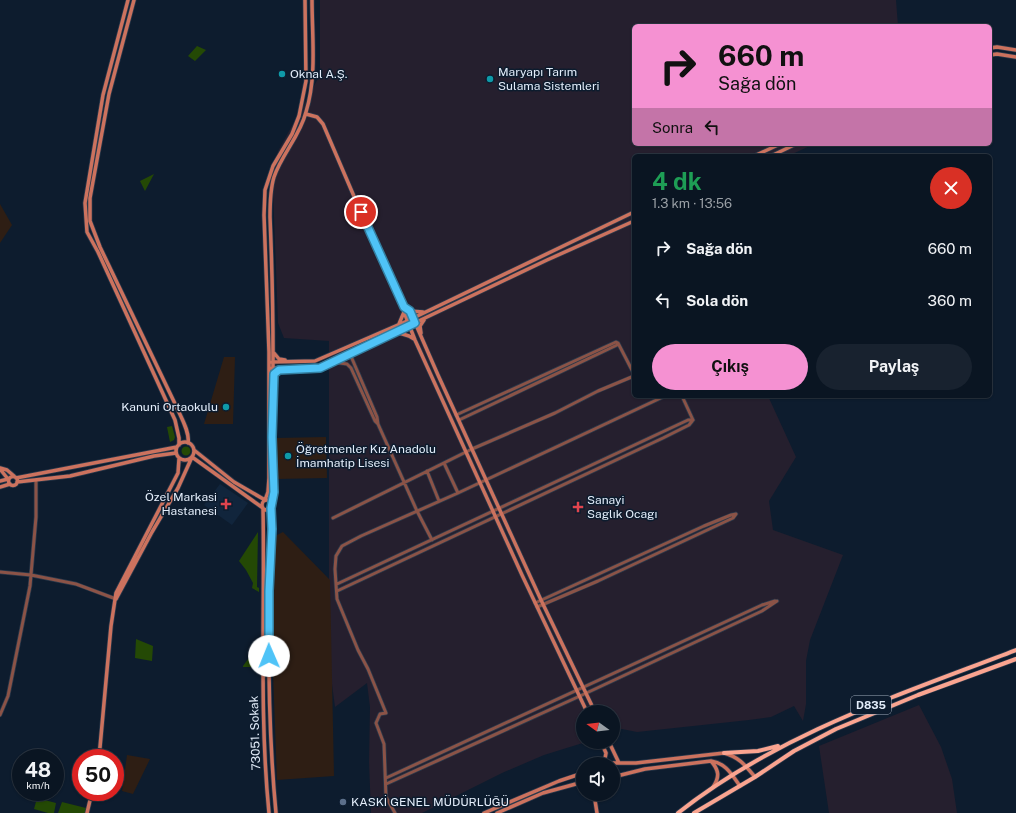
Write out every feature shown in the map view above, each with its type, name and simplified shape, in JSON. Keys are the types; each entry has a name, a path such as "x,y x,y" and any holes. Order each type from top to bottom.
{"highway":[{"name":"D835","path":"678,813 732,774 784,745 830,722 868,706 1016,650"},
{"name":"D835","path":"694,813 740,786 794,751 836,729 918,695 1016,659"},
{"path":"724,753 758,751 784,745"}],"main road":[{"path":"100,749 111,626 116,593 178,474 179,459 176,453 180,438 175,420 98,252 87,232 85,220 87,188 103,95 128,0"},
{"path":"134,0 107,104 91,190 89,207 90,221 100,248 178,410 189,440 188,443"},
{"path":"263,508 262,503 266,500 268,489 269,367 264,216 265,190 273,166 292,134 299,116 304,94 306,80 305,0"},
{"path":"276,813 270,716 269,631 272,529 271,508 274,492 272,437 274,352 270,216 274,177 297,135 306,114 311,90 312,0"},
{"path":"992,48 1016,50"},
{"path":"992,55 1016,57"},
{"path":"306,114 317,117 323,124 377,250 404,307 404,312 415,340 535,603 584,705"},
{"path":"758,154 776,146"},
{"path":"775,154 792,146"},
{"path":"269,362 315,361 399,325 632,213"},
{"path":"273,377 279,370 320,368 547,260 632,222"},
{"path":"404,307 410,311 424,312"},
{"path":"410,311 542,602 592,705"},
{"path":"399,325 404,312"},
{"path":"422,340 420,326 426,318"},
{"path":"395,332 409,336 415,340"},
{"path":"274,352 279,359 300,362"},
{"path":"269,367 299,369"},
{"path":"16,479 178,446 183,442 192,446 194,450 234,482 272,503"},
{"path":"116,599 152,532 178,488 194,450"},
{"path":"0,481 10,477 16,479 36,480 70,476 154,456 176,453"},
{"path":"192,457 253,502 268,510 271,508"},
{"path":"179,459 187,460 192,457"},
{"path":"0,468 7,470 16,479"},
{"path":"0,468 10,484"},
{"path":"0,487 10,484 14,485 16,479"},
{"path":"257,495 262,496 268,489"},
{"path":"253,502 260,509 263,520"},
{"name":"73051. Sokak","path":"263,508 263,666 265,745 269,813"},
{"path":"620,763 636,763 724,753 733,755 746,766 754,777"},
{"path":"711,761 717,767 718,774 717,781 712,787"},
{"path":"620,775 645,769 711,761 721,764 732,774 740,786"},
{"path":"484,813 576,775"},
{"path":"497,813 543,793 576,784"},
{"path":"87,813 90,801"},
{"path":"595,801 597,813"}],"street":[{"path":"456,415 592,352 616,342 618,343"},
{"path":"618,343 632,371"},
{"path":"459,420 617,345 618,343"},
{"path":"350,354 377,417 378,424"},
{"path":"333,362 344,363 351,368 405,482 417,511 432,540"},
{"path":"333,518 472,449 555,413 632,376"},
{"path":"395,813 386,797 384,744 376,723 380,714 386,713 337,599 335,569 336,556 342,546 660,398"},
{"path":"683,398 694,420"},
{"path":"337,584 688,420 694,420"},
{"path":"337,591 663,438 689,425 694,420"},
{"path":"444,463 458,493"},
{"path":"427,471 439,501"},
{"path":"0,715 8,696 31,575 36,516 36,480"},
{"path":"535,603 542,602 598,581 733,518 736,514 704,526 542,602 538,607"},
{"path":"0,572 31,575 76,584 116,599"},
{"path":"386,778 762,605 776,601 762,610 580,696 386,784"}],"shaded area":[{"path":"320,0 896,0 898,24 632,24 632,146 810,146 792,154 632,154 632,398 769,398 796,457 769,501 773,530 843,555 810,640 806,661 806,704 803,721 794,706 771,717 637,732 620,730 620,705 576,705 576,745 544,755 502,773 422,813 371,813 369,762 370,707 367,683 335,707 329,662 329,341 284,338 278,323 273,190 274,171 278,151 320,75"},
{"path":"0,204 12,225 0,243"},
{"path":"224,357 235,357 233,424 204,424"},
{"path":"326,437 327,478 276,479 276,438"},
{"name":"Özel Markasi Hastanesi","path":"220,484 248,503 232,525 204,505"},
{"path":"283,532 330,580 334,776 277,780 273,673 275,536"},
{"path":"919,705 941,747 952,779 957,813 829,813 819,746"},
{"path":"127,755 150,759 133,794 124,792 124,777"}],"green space":[{"path":"197,46 206,50 195,61 188,56"},
{"path":"154,174 145,191 140,181"},
{"path":"172,426 175,437 174,440 170,442 167,427"},
{"path":"186,446 191,451 186,456 181,451"},
{"path":"258,532 257,587 259,588 259,592 252,588 253,583 239,561"},
{"path":"136,639 153,646 152,661 135,658"},
{"path":"259,644 259,664 256,667 243,667 243,666"},
{"path":"36,801 48,801 56,803 54,813 34,809"},
{"path":"62,802 86,808 86,813 58,813"}],"place":[{"name":"Oknal A.Ş.","path":"282,74"},
{"name":"Maryapı Tarım Sulama Sistemleri","path":"490,79"},
{"name":"Kanuni Ortaokulu","path":"226,407"},
{"name":"Öğretmenler Kız Anadolu İmamhatip Lisesi","path":"288,456"},
{"name":"Özel Markasi Hastanesi","path":"226,504"},
{"name":"Sanayi Saglık Ocagı","path":"578,507"},
{"name":"KASKİ GENEL MÜDÜRLÜĞÜ","path":"343,802"}],"route":[{"path":"269,656 269,591 272,529 271,508 274,492 272,437 274,374 279,370 320,368 415,323 410,311 404,307 361,212"}]}
